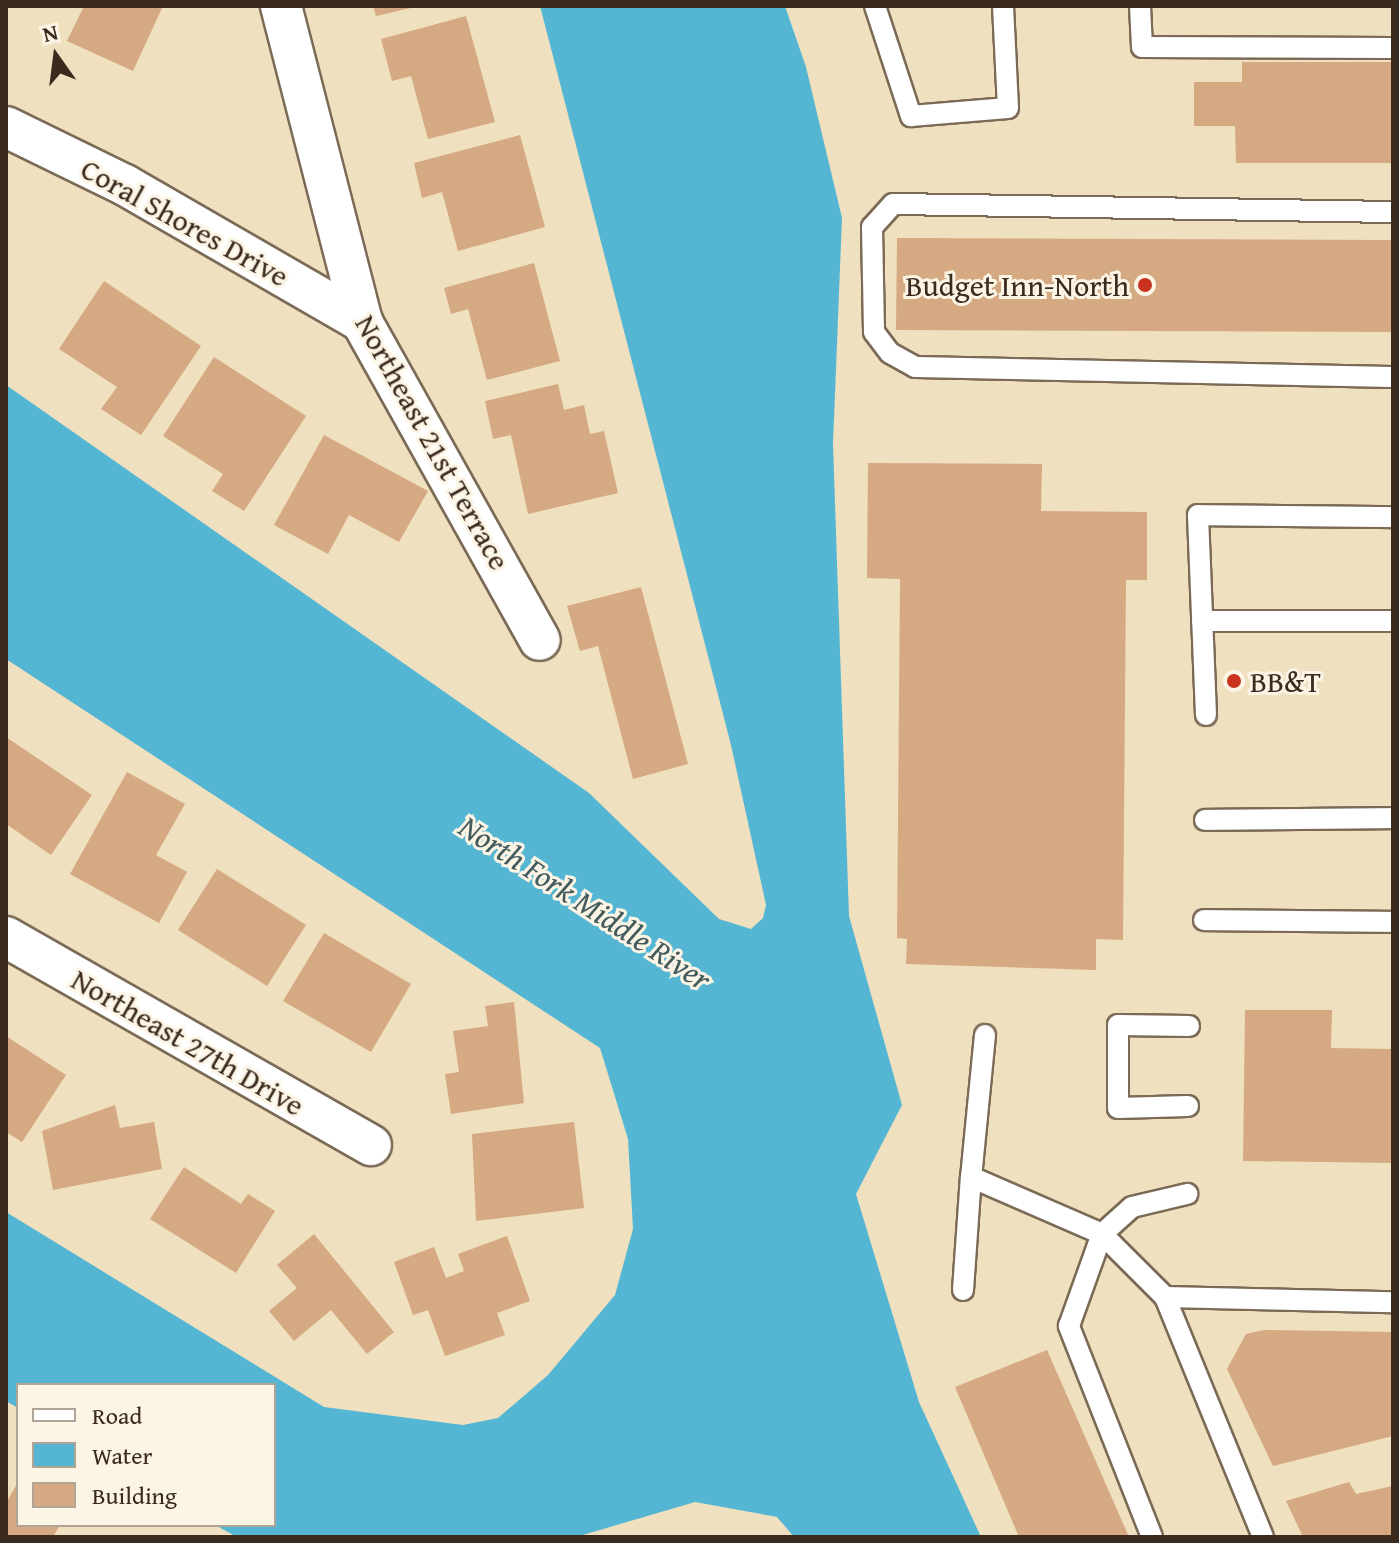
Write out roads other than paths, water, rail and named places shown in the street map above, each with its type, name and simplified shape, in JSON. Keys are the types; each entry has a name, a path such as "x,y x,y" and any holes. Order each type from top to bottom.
{"street":[{"name":"Northeast 21st Terrace","path":"281,6 362,322 540,640"},
{"name":"Coral Shores Drive","path":"6,127 125,185 362,322"},
{"name":"Northeast 27th Drive","path":"6,937 371,1145"}],"lane":[{"path":"875,6 911,116 1008,108 1003,6"},
{"path":"1140,6 1142,47 1393,48"},
{"path":"1393,212 893,204 872,227 874,332 890,353 915,367 1393,377"},
{"path":"1206,715 1198,515 1393,517"},
{"path":"1202,621 1393,621"},
{"path":"1205,820 1393,818"},
{"path":"1204,920 1393,922"},
{"path":"1188,1106 1118,1108 1118,1025 1189,1026"},
{"path":"963,1290 985,1035"},
{"path":"971,1177 1102,1234 1165,1297 1263,1537"},
{"path":"1152,1537 1069,1326 1102,1234 1132,1207 1187,1194"},
{"path":"1165,1297 1393,1302"}],"water":[{"name":"North Fork Middle River","path":"540,6 785,6 806,67 842,218 833,444 849,916 902,1105 856,1194 919,1402 981,1537 794,1537 777,1517 695,1502 576,1537 237,1537 219,1527 276,1527 276,1383 16,1383 16,1407 6,1401 6,1212 324,1407 463,1425 498,1418 548,1375 615,1295 633,1229 628,1139 600,1048 6,659 6,385 589,793 719,919 751,929 763,918 766,905 731,745"}],"place":[{"name":"Budget Inn-North","path":"1145,285"},
{"name":"BB&T","path":"1234,681"}]}
